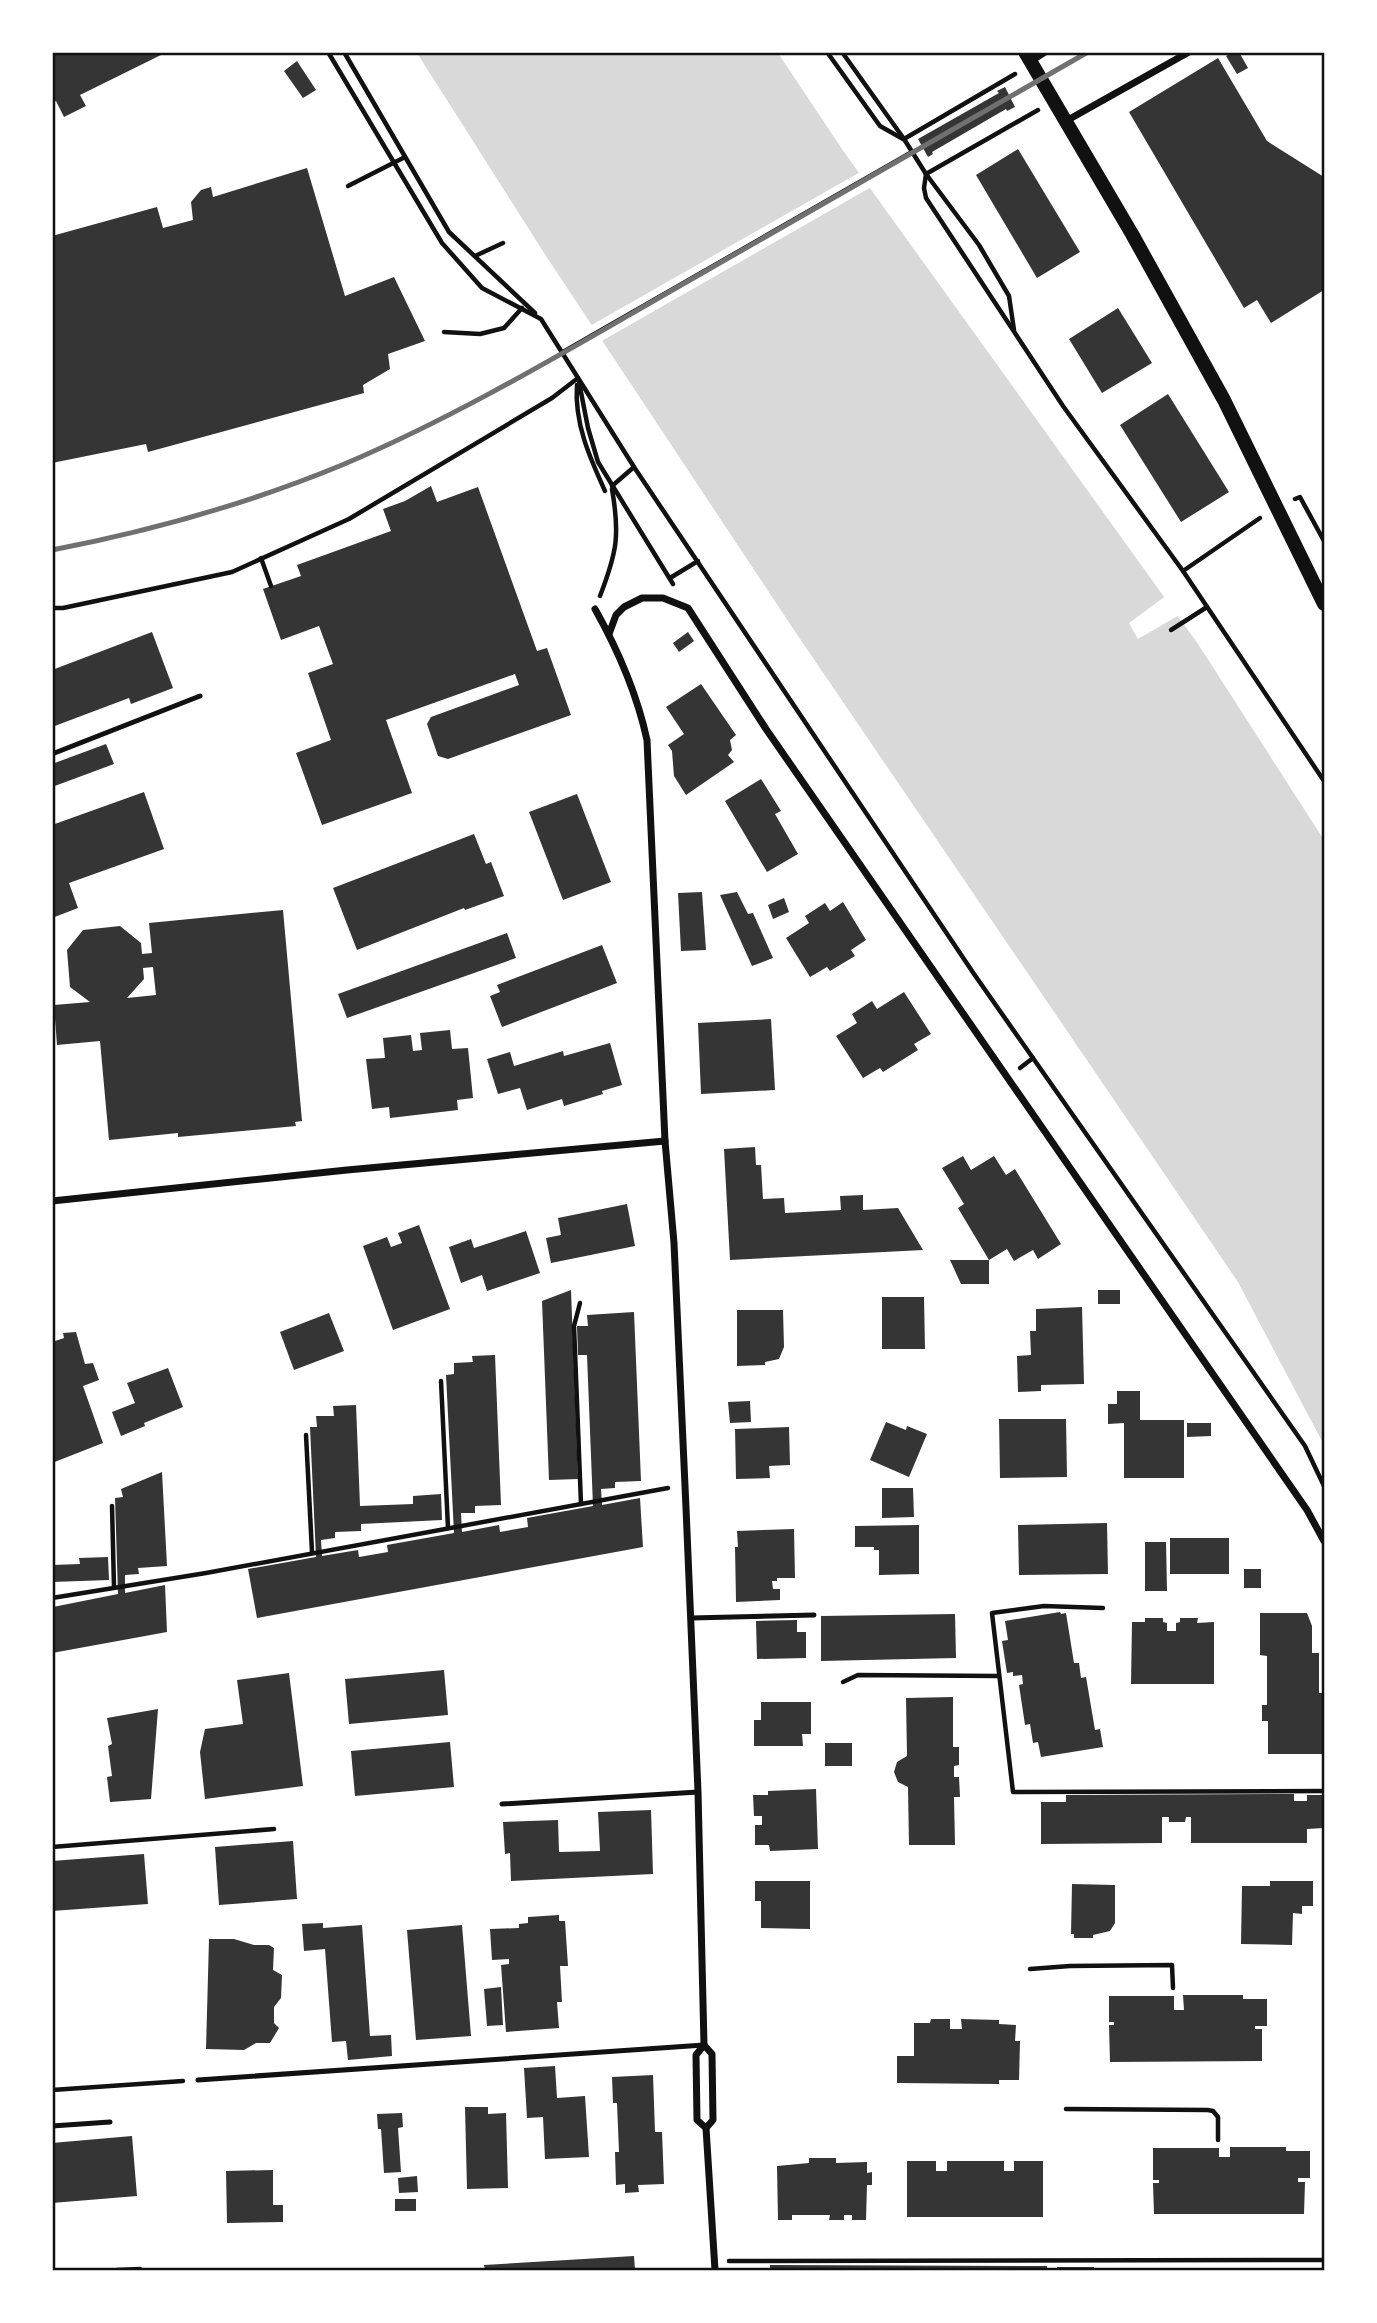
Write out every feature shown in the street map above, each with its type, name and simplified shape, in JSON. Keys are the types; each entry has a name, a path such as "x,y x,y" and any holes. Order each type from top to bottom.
{"main road":[{"path":"1029,59 1132,234 1224,400 1325,604"}],"street":[{"path":"1029,59 1045,52"},
{"path":"1066,121 1189,52"},
{"path":"609,634 617,615 624,607 642,598 663,598 688,608 766,729 1307,1510 1325,1541"},
{"path":"595,610 609,634 641,709 647,740 665,1141 678,1321 698,1792 704,2045 696,2055 697,2120 706,2128 715,2270"},
{"path":"52,1201 347,1170 665,1141"},
{"path":"704,2045 712,2054 713,2120 706,2128"}],"lane":[{"path":"52,754 200,696"},
{"path":"691,1618 814,1615"},
{"path":"502,1804 698,1792"},
{"path":"198,2080 704,2045"},
{"path":"52,2126 110,2122"}],"path":[{"path":"328,52 442,243 482,288 541,319"},
{"path":"344,52 449,232 541,319 634,467 974,974 1305,1446 1325,1486"},
{"path":"827,52 880,126 904,139"},
{"path":"842,52 926,174 979,245 1009,296 1014,334"},
{"path":"904,139 1029,59"},
{"path":"926,174 1053,101"},
{"path":"563,352 912,152"},
{"path":"348,186 405,158"},
{"path":"926,174 926,198 1014,334 1183,571 1325,781"},
{"path":"475,256 503,243"},
{"path":"444,332 480,334 503,328 522,308"},
{"path":"578,378 598,462 688,608"},
{"path":"578,378 582,435 605,491"},
{"path":"52,608 63,608 232,572 349,519 552,398 578,378"},
{"path":"611,486 634,467"},
{"path":"595,610 612,566 615,549 617,520 611,486"},
{"path":"1300,497 1325,541"},
{"path":"1183,571 1259,518"},
{"path":"261,558 271,586"},
{"path":"670,578 698,561"},
{"path":"1171,630 1207,607"},
{"path":"580,1303 574,1326 581,1504"},
{"path":"441,1381 447,1528"},
{"path":"306,1435 312,1552"},
{"path":"52,1598 206,1573 655,1491"},
{"path":"113,1506 114,1587"},
{"path":"1102,1608 1044,1606 992,1613 1013,1792 1325,1791"},
{"path":"843,1682 858,1675 998,1676"},
{"path":"52,1847 274,1829"},
{"path":"1030,1969 1172,1965 1173,1988"},
{"path":"52,2090 198,2080"},
{"path":"1066,2109 1213,2111 1218,2117 1218,2140"},
{"path":"715,2261 1325,2260"},
{"path":"117,2270 140,2269"}],"shaded area":[{"path":"417,53 778,53 844,152 1198,644 1324,840 1324,1445 1238,1282 796,633 546,256"}],"pier":[{"path":"862,171 873,186 600,342 590,326"},
{"path":"1167,595 1181,614 1138,639 1129,623"}],"building":[{"path":"52,52 167,52 80,95 86,106 64,117 56,101 52,103"},
{"path":"1239,52 1248,68 1237,74 1226,56"},
{"path":"1218,58 1267,141 1324,177 1324,290 1271,323 1257,300 1244,308 1129,112"},
{"path":"297,61 316,90 303,98 284,71"},
{"path":"1005,87 1015,107 1007,111 1006,109 932,152 928,157 918,139"},
{"path":"1018,149 1080,252 1037,278 976,175"},
{"path":"307,168 345,296 394,277 425,341 388,354 390,369 363,385 364,393 148,452 146,444 52,463 52,236 157,207 163,228 193,220 191,202 201,190 211,187 213,197"},
{"path":"1118,308 1152,363 1102,393 1069,339"},
{"path":"1168,394 1229,492 1181,522 1120,425"},
{"path":"431,486 437,502 478,487 537,651 547,648 571,715 448,759 438,756 427,724 431,717 519,685 515,674 386,720 412,793 322,825 296,753 331,740 308,673 333,664 319,626 281,640 263,589 301,576 297,565 391,531 383,509 405,501"},
{"path":"152,632 173,688 131,704 129,698 52,727 52,670"},
{"path":"688,632 694,641 679,652 673,643"},
{"path":"701,684 736,735 730,740 732,750 728,755 734,762 686,795 674,776 672,751 668,745 684,734 666,707"},
{"path":"106,744 114,764 52,787 52,764"},
{"path":"761,779 781,811 775,814 798,854 767,872 725,801"},
{"path":"144,792 164,849 69,883 78,908 52,918 52,825"},
{"path":"577,794 611,882 563,900 529,812"},
{"path":"474,834 486,864 491,862 504,896 465,910 464,908 357,950 333,888"},
{"path":"702,892 706,950 681,951 678,893"},
{"path":"737,892 748,914 753,913 773,958 752,966 720,895"},
{"path":"784,898 789,912 773,919 768,905"},
{"path":"843,902 866,940 851,950 855,956 830,971 827,967 810,977 786,938 809,923 805,916 825,903 830,911"},
{"path":"283,910 302,1121 295,1122 296,1126 178,1137 178,1133 109,1140 100,1041 57,1045 54,1005 90,1002 70,987 67,950 83,930 120,926 141,943 142,954 152,953 149,923","holes":["153,967 156,995 127,998 144,979 143,968"]},
{"path":"507,933 516,958 347,1018 338,994"},
{"path":"602,945 617,983 502,1027 490,996 500,992 497,985"},
{"path":"904,992 931,1034 914,1044 918,1050 883,1072 880,1068 863,1078 836,1036 857,1023 852,1014 872,1001 877,1009"},
{"path":"771,1019 775,1090 701,1094 698,1023"},
{"path":"450,1030 452,1049 468,1048 473,1098 457,1100 458,1110 390,1118 389,1107 372,1109 366,1059 385,1058 383,1038 411,1035 413,1051 422,1050 420,1033"},
{"path":"610,1043 622,1085 564,1106 562,1099 527,1110 520,1088 498,1094 487,1059 510,1052 514,1066 563,1051 564,1056"},
{"path":"755,1147 756,1165 761,1165 763,1199 784,1198 785,1213 841,1210 840,1196 863,1195 863,1210 898,1208 923,1250 730,1260 724,1149"},
{"path":"963,1156 971,1170 994,1156 1006,1175 1015,1169 1061,1244 1038,1259 1033,1250 1014,1261 1007,1249 989,1260 958,1208 964,1204 942,1168"},
{"path":"627,1204 635,1246 551,1263 546,1238 561,1235 558,1218"},
{"path":"419,1225 450,1309 393,1330 363,1246 387,1237 391,1247 402,1243 398,1233"},
{"path":"526,1231 540,1273 487,1291 482,1275 461,1283 449,1247 471,1239 474,1248"},
{"path":"950,1260 989,1260 989,1284 961,1284"},
{"path":"571,1290 578,1479 549,1480 542,1301"},
{"path":"1098,1290 1120,1290 1120,1304 1098,1304"},
{"path":"882,1297 924,1297 925,1349 882,1349"},
{"path":"1082,1307 1084,1384 1041,1385 1041,1391 1018,1392 1017,1356 1031,1355 1030,1331 1036,1331 1036,1309"},
{"path":"737,1310 783,1310 784,1347 779,1359 765,1362 765,1365 737,1366"},
{"path":"634,1312 641,1481 615,1482 615,1488 601,1489 602,1505 640,1498 643,1547 257,1618 248,1569 316,1557 310,1427 317,1427 316,1416 334,1416 333,1406 356,1405 360,1506 413,1504 413,1496 441,1494 442,1520 361,1524 361,1531 335,1532 335,1538 321,1540 322,1556 358,1550 359,1557 388,1552 387,1545 454,1533 446,1375 454,1374 454,1363 473,1362 472,1356 495,1355 501,1505 475,1506 475,1513 461,1513 462,1532 499,1525 500,1532 528,1527 527,1518 593,1506 587,1355 578,1355 577,1326 588,1326 587,1315"},
{"path":"329,1313 344,1351 294,1370 280,1332"},
{"path":"76,1332 85,1364 93,1363 99,1380 83,1386 103,1443 52,1463 52,1342 64,1338 63,1333"},
{"path":"168,1368 183,1407 121,1436 112,1412 135,1403 127,1383"},
{"path":"1117,1391 1140,1391 1140,1420 1184,1420 1184,1478 1124,1478 1124,1423 1108,1424 1108,1404 1117,1404"},
{"path":"750,1401 751,1422 730,1423 728,1402"},
{"path":"999,1419 1066,1419 1067,1477 1000,1478"},
{"path":"886,1422 927,1434 909,1477 870,1460"},
{"path":"1187,1423 1211,1423 1211,1436 1187,1437"},
{"path":"789,1427 790,1465 769,1466 770,1478 736,1479 735,1429"},
{"path":"162,1472 167,1566 138,1568 139,1574 125,1575 125,1593 165,1585 167,1632 52,1653 53,1607 118,1594 115,1498 123,1497 121,1489"},
{"path":"882,1488 913,1488 914,1517 882,1518"},
{"path":"1107,1523 1108,1574 1019,1575 1018,1525"},
{"path":"919,1525 919,1574 879,1575 879,1550 874,1550 874,1547 855,1547 855,1526"},
{"path":"794,1529 795,1578 777,1578 777,1581 772,1581 773,1589 780,1589 780,1600 736,1602 737,1531"},
{"path":"1170,1538 1229,1538 1229,1574 1170,1574"},
{"path":"1145,1542 1166,1542 1167,1591 1145,1591"},
{"path":"108,1557 109,1580 52,1582 52,1565 80,1564 79,1558"},
{"path":"1244,1569 1261,1569 1261,1588 1244,1588"},
{"path":"1066,1613 1074,1663 1079,1663 1081,1678 1086,1677 1095,1730 1100,1729 1103,1747 1041,1757 1038,1742 1033,1743 1030,1724 1025,1725 1019,1685 1023,1684 1022,1675 1013,1676 1013,1672 1007,1673 1002,1641 1008,1640 1005,1621"},
{"path":"1260,1613 1307,1613 1312,1626 1312,1653 1319,1653 1319,1693 1322,1693 1324,1705 1324,1754 1268,1754 1268,1721 1262,1721 1262,1705 1267,1705 1267,1656 1260,1655"},
{"path":"955,1614 956,1658 821,1661 821,1616"},
{"path":"1145,1618 1163,1618 1163,1622 1167,1623 1167,1631 1176,1631 1176,1623 1180,1622 1180,1618 1198,1618 1197,1623 1214,1622 1214,1684 1131,1684 1132,1622 1145,1622"},
{"path":"797,1620 797,1632 806,1632 806,1658 757,1659 756,1621"},
{"path":"444,1670 448,1715 349,1724 345,1679"},
{"path":"289,1673 303,1786 205,1799 200,1752 205,1729 243,1724 237,1680"},
{"path":"953,1697 953,1747 959,1747 959,1765 954,1766 954,1777 959,1777 960,1797 954,1797 955,1845 909,1845 908,1787 898,1782 894,1772 897,1762 907,1756 906,1698"},
{"path":"761,1702 811,1702 811,1734 802,1734 803,1746 754,1746 754,1720 761,1720"},
{"path":"158,1709 151,1799 110,1802 107,1777 112,1776 108,1746 112,1744 107,1718"},
{"path":"450,1742 454,1787 355,1796 351,1751"},
{"path":"825,1743 852,1743 852,1766 825,1766"},
{"path":"816,1789 818,1849 770,1851 769,1845 755,1845 755,1825 762,1825 762,1816 754,1816 753,1795 768,1795 768,1791"},
{"path":"1294,1794 1294,1801 1307,1801 1307,1795 1324,1795 1324,1828 1307,1829 1307,1843 1191,1843 1191,1817 1186,1817 1185,1822 1169,1822 1169,1817 1162,1817 1162,1843 1041,1844 1041,1802 1066,1802 1066,1795"},
{"path":"651,1810 653,1874 511,1881 510,1853 505,1854 503,1822 558,1820 559,1852 600,1851 598,1812"},
{"path":"293,1841 297,1899 219,1905 215,1847"},
{"path":"144,1854 148,1904 52,1911 52,1861"},
{"path":"755,1881 810,1881 810,1929 761,1928 761,1901 755,1901"},
{"path":"1270,1881 1313,1881 1313,1906 1302,1906 1302,1914 1293,1913 1292,1945 1241,1944 1242,1886 1270,1886"},
{"path":"1072,1884 1115,1885 1115,1923 1110,1931 1093,1935 1093,1938 1074,1938 1074,1934 1071,1934"},
{"path":"559,1915 559,1921 565,1921 568,1966 560,1966 562,2002 557,2002 559,2028 506,2032 501,1965 509,1964 509,1959 492,1960 490,1929 519,1928 519,1924 528,1923 528,1917"},
{"path":"323,1923 323,1928 362,1925 370,2036 391,2035 392,2056 348,2060 346,2041 332,2042 325,1949 304,1951 302,1924"},
{"path":"462,1925 471,2036 416,2040 407,1930"},
{"path":"209,1939 234,1939 274,1948 273,1970 282,1975 281,1998 274,2007 274,2023 279,2028 270,2043 256,2043 244,2050 206,2049"},
{"path":"501,1987 503,2025 487,2026 484,1989"},
{"path":"1183,1995 1243,1995 1243,1999 1267,1999 1267,2026 1255,2026 1255,2029 1262,2029 1262,2061 1110,2062 1109,2025 1114,2025 1114,2022 1109,2022 1109,1996 1174,1996 1174,2010 1184,2010"},
{"path":"931,2019 950,2019 950,2029 962,2029 961,2019 999,2020 999,2024 1016,2025 1015,2041 1020,2041 1019,2080 999,2080 999,2084 897,2083 897,2056 914,2056 914,2023 930,2023"},
{"path":"555,2066 557,2098 585,2096 589,2157 545,2159 543,2117 527,2118 524,2068"},
{"path":"653,2075 655,2132 662,2132 664,2184 638,2185 639,2192 625,2193 625,2184 616,2185 615,2152 619,2152 617,2103 613,2103 612,2077"},
{"path":"465,2107 488,2107 488,2114 506,2113 508,2188 467,2189"},
{"path":"402,2113 403,2127 398,2128 401,2172 384,2173 381,2129 378,2129 377,2114"},
{"path":"132,2136 137,2196 52,2203 52,2143"},
{"path":"1230,2147 1286,2147 1286,2151 1310,2151 1310,2178 1298,2178 1298,2182 1305,2182 1304,2214 1154,2214 1153,2183 1159,2183 1159,2180 1153,2180 1153,2148 1219,2148 1219,2157 1230,2157"},
{"path":"809,2158 836,2158 836,2163 867,2162 867,2173 872,2172 872,2185 867,2185 866,2220 852,2220 852,2215 844,2215 844,2220 829,2220 830,2215 792,2215 792,2220 778,2220 777,2166 809,2163"},
{"path":"907,2161 936,2161 936,2171 947,2171 947,2161 1004,2161 1004,2171 1014,2171 1014,2161 1043,2161 1043,2217 907,2217"},
{"path":"273,2170 273,2205 283,2205 283,2222 227,2223 226,2171"},
{"path":"417,2176 418,2192 399,2193 398,2178"},
{"path":"395,2199 416,2199 416,2211 395,2211"},
{"path":"634,2256 635,2270 485,2270 484,2265"},
{"path":"770,2265 1047,2266 1047,2270 770,2270"},
{"path":"1057,2267 1094,2267 1094,2270 1057,2270"}],"railway":[{"path":"52,550 163,525 236,504 342,465 431,424 562,354 1088,52"}]}
